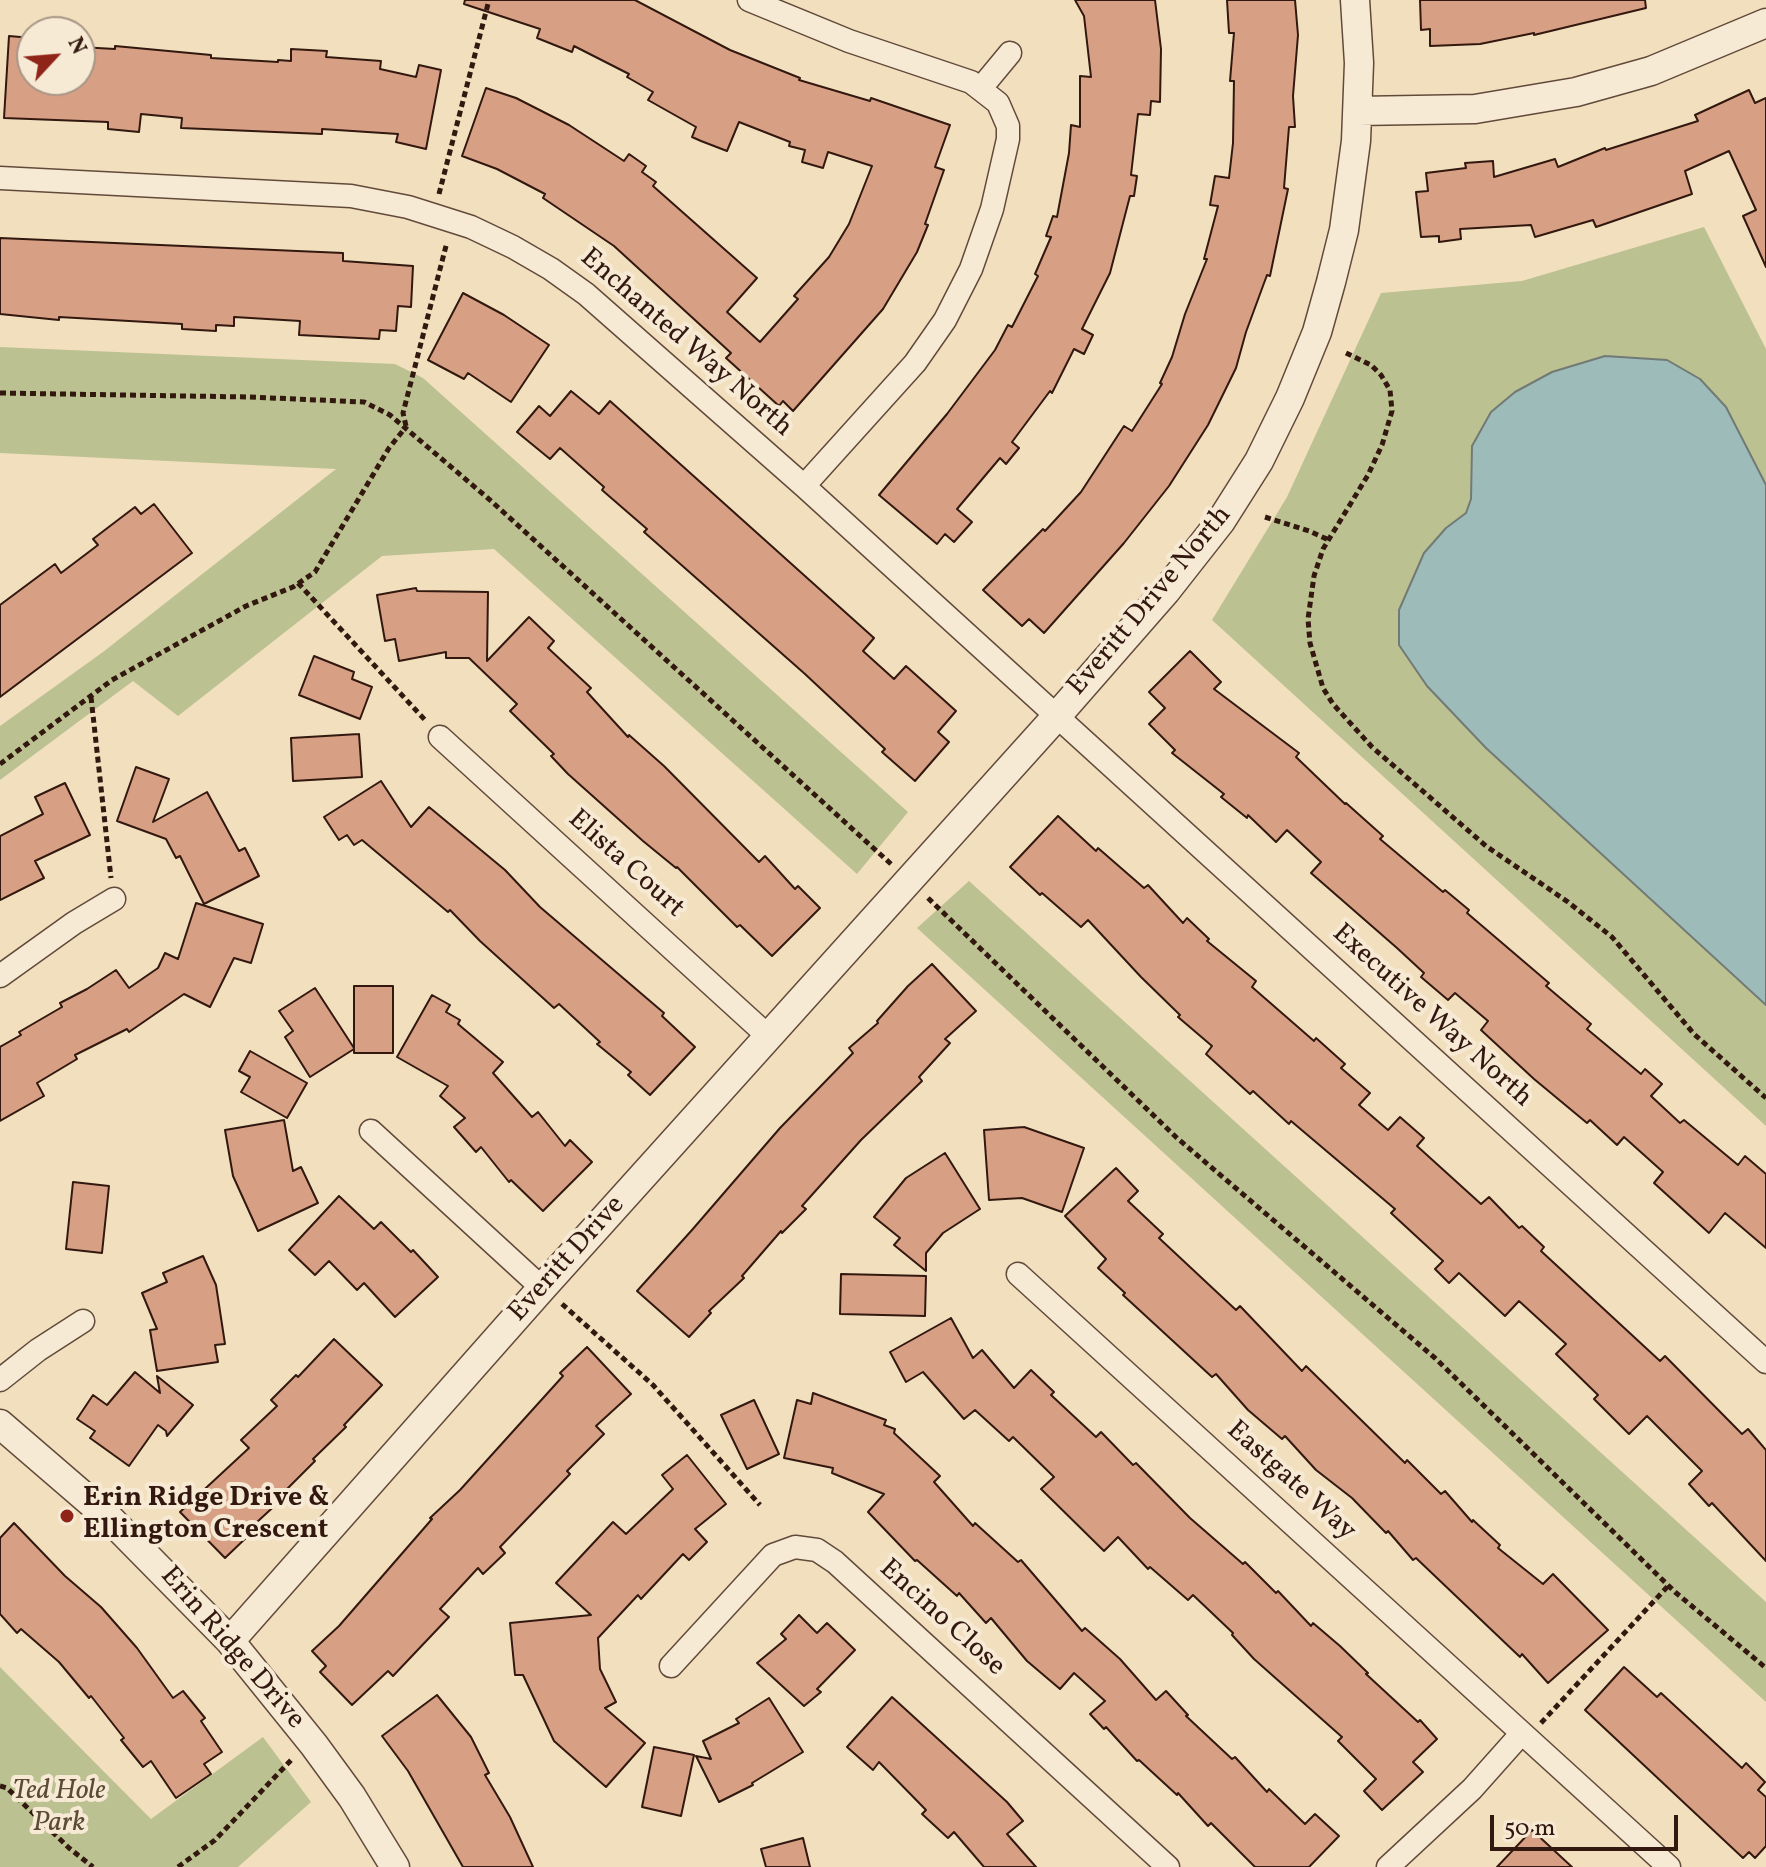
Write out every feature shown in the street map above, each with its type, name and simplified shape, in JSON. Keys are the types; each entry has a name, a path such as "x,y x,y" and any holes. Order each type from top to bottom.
{"street":[{"path":"749,0 849,41 957,76 981,88 998,103 1005,115 1008,139 992,209 971,269 945,320 915,363 804,486"},
{"name":"Everitt Drive North","path":"909,880 1192,561 1243,489 1275,430 1317,332 1351,191 1358,111 1355,0"},
{"path":"1358,111 1475,109 1576,92 1651,71 1766,23"},
{"path":"981,88 1010,53"},
{"name":"Enchanted Way North","path":"0,178 315,192 408,207 471,227 513,247 586,294 804,486 1056,717"},
{"name":"Executive Way North","path":"1056,717 1766,1362"},
{"name":"Elista Court","path":"440,737 769,1037"},
{"name":"Everitt Drive","path":"230,1641 909,880"},
{"path":"0,976 74,923 114,899"},
{"path":"371,1131 542,1288"},
{"name":"Eastgate Way","path":"1018,1274 1530,1730 1669,1867"},
{"path":"0,1380 38,1350 83,1321"},
{"name":"Erin Ridge Drive","path":"0,1424 109,1518 230,1641 352,1797 395,1867"},
{"name":"Encino Close","path":"671,1666 773,1555 795,1547 817,1550 835,1562 1168,1867"},
{"path":"1388,1867 1530,1730"}],"path":[{"path":"439,195 489,0"},
{"path":"406,427 403,413 448,239"},
{"path":"1346,353 1371,365 1381,375 1390,390 1392,411 1382,445 1368,475 1329,540 1314,576 1308,619 1315,667 1333,704 1372,747 1486,846 1579,910 1612,937 1694,1034 1766,1098"},
{"path":"0,393 364,402 390,415 502,511 909,880 1177,1138 1435,1358 1668,1586 1766,1668"},
{"path":"0,764 112,680 315,572 389,448 406,427"},
{"path":"1265,517 1329,540"},
{"path":"298,583 440,737"},
{"path":"91,696 108,855"},
{"path":"542,1288 653,1385 760,1505"},
{"path":"1530,1730 1668,1586"},
{"path":"178,1867 215,1840 294,1758"},
{"path":"0,1786 7,1788 93,1867"}],"green space":[{"path":"1704,227 1766,349 1766,1126 1212,620 1287,497 1381,293 1522,281"},
{"path":"0,347 395,364 423,378 908,812 857,874 494,549 382,556 178,716 133,681 0,780 0,726 103,652 336,469 0,453"},
{"path":"969,881 1766,1602 1766,1702 917,928"},
{"name":"Ted Hole Park","path":"0,1667 151,1819 263,1737 311,1802 238,1867 0,1867"}],"water":[{"path":"1605,356 1667,360 1700,379 1726,407 1766,485 1766,1005 1486,748 1427,686 1399,645 1399,610 1424,553 1446,528 1466,513 1471,499 1472,446 1491,412 1515,392 1552,372"}],"building":[{"path":"465,0 635,0 730,50 799,80 870,101 871,98 950,125 935,167 944,170 917,252 883,309 793,411 783,401 779,406 726,358 731,353 614,246 543,198 545,194 497,169 462,156 486,88 516,98 569,125 624,161 629,154 646,166 642,172 656,182 653,186 757,278 727,312 760,342 798,299 794,296 829,257 849,224 872,166 828,152 823,168 802,162 805,150 789,146 790,142 739,122 727,151 701,141 692,137 696,127 648,100 653,92 627,77 629,74 574,46 572,52 537,38 540,29 464,4"},
{"path":"1075,0 1155,0 1161,49 1160,102 1151,101 1150,115 1138,114 1131,175 1137,176 1134,196 1130,196 1110,273 1082,329 1093,335 1084,354 1074,349 1052,393 1050,391 1012,442 1019,448 1006,464 1000,458 957,509 972,522 954,542 945,534 937,544 879,495 947,414 995,350 1008,325 1012,327 1038,276 1035,274 1051,237 1046,236 1053,216 1057,217 1071,125 1080,127 1080,76 1091,77 1084,16"},
{"path":"1227,0 1295,0 1298,35 1293,96 1295,127 1289,127 1284,188 1288,189 1270,276 1267,275 1236,368 1208,425 1169,486 1124,543 1044,633 1029,619 1022,626 983,590 1081,492 1124,426 1132,431 1162,384 1207,259 1204,259 1218,206 1210,205 1215,176 1229,178 1233,143 1234,81 1230,81 1234,33 1229,33"},
{"path":"1420,0 1645,0 1646,8 1534,35 1480,44 1430,46 1430,29 1421,30"},
{"path":"9,36 16,37 16,96 96,96 96,48 115,49 115,46 211,55 211,58 278,62 291,61 291,49 327,51 326,57 381,61 380,69 416,77 419,65 441,70 426,149 396,142 398,134 322,129 322,134 181,128 182,118 141,114 139,132 108,129 108,122 4,118"},
{"path":"1749,90 1755,103 1766,98 1766,267 1743,216 1756,210 1729,151 1685,171 1692,194 1596,227 1593,220 1535,237 1531,225 1460,229 1461,239 1439,242 1439,236 1421,237 1416,192 1428,191 1426,173 1466,168 1465,163 1493,161 1494,177 1555,159 1558,167 1605,148 1698,121 1695,115"},
{"path":"0,238 343,253 343,261 413,266 411,307 398,306 396,331 380,330 379,339 299,335 300,321 234,317 234,326 216,325 216,331 182,329 182,324 59,317 59,320 0,314"},
{"path":"463,293 549,345 511,402 468,373 464,379 428,360"},
{"path":"571,391 599,414 610,401 874,638 863,651 894,679 906,666 956,711 938,732 949,742 915,781 805,674 644,532 647,529 560,448 550,459 517,432 539,406 550,416"},
{"path":"154,504 192,553 0,697 0,605 55,564 61,573 98,545 93,539 135,507 141,514"},
{"path":"416,588 417,591 488,592 487,661 529,617 554,641 548,648 591,688 587,692 628,737 664,766 759,862 765,856 795,889 798,886 820,908 772,956 740,925 737,927 677,867 568,774 551,756 554,754 510,711 517,704 469,658 446,658 446,652 399,661 395,639 385,641 377,595"},
{"path":"1190,651 1221,682 1214,689 1299,753 1296,757 1383,836 1380,839 1469,910 1467,913 1549,983 1546,986 1591,1024 1587,1029 1641,1074 1645,1069 1662,1084 1651,1096 1680,1123 1684,1120 1738,1165 1745,1156 1766,1174 1766,1248 1725,1213 1709,1233 1654,1183 1663,1172 1624,1137 1617,1145 1590,1120 1587,1123 1534,1079 1481,1030 1488,1021 1455,993 1448,1000 1421,977 1424,973 1311,873 1321,862 1287,830 1276,842 1248,815 1247,818 1221,797 1224,794 1172,753 1175,750 1149,724 1165,708 1149,692"},
{"path":"314,656 354,672 352,679 372,687 360,719 299,695"},
{"path":"359,734 362,777 293,781 291,738"},
{"path":"136,767 169,779 153,822 207,792 239,851 245,848 259,876 204,904 180,856 176,858 166,839 117,821"},
{"path":"381,781 411,827 429,807 505,870 540,907 664,1013 662,1016 695,1047 650,1095 628,1075 631,1072 597,1044 600,1042 559,1004 554,1008 450,910 448,912 362,840 354,845 347,835 339,840 324,817"},
{"path":"65,783 90,835 35,861 44,878 0,900 0,836 43,814 35,797"},
{"path":"1058,816 1096,851 1098,848 1144,888 1148,885 1183,923 1187,918 1209,939 1207,941 1256,981 1252,987 1345,1064 1341,1068 1370,1093 1359,1105 1388,1130 1400,1117 1424,1138 1417,1146 1481,1204 1489,1197 1519,1228 1522,1226 1544,1247 1541,1251 1660,1361 1665,1356 1742,1434 1748,1429 1766,1450 1766,1561 1712,1503 1709,1506 1689,1484 1702,1471 1647,1416 1629,1434 1594,1399 1598,1395 1556,1354 1566,1344 1519,1301 1505,1316 1459,1273 1449,1283 1435,1269 1443,1261 1391,1213 1395,1209 1291,1121 1289,1124 1253,1091 1250,1094 1206,1054 1212,1046 1178,1017 1180,1015 1088,920 1081,927 1010,867"},
{"path":"196,903 263,924 251,963 234,958 210,1007 184,994 129,1032 127,1029 75,1055 77,1059 37,1083 44,1096 0,1121 0,1047 62,1007 60,1003 116,970 129,988 158,968 165,953 178,959"},
{"path":"932,964 976,1011 945,1039 950,1043 919,1077 922,1081 861,1140 802,1206 806,1209 781,1231 742,1276 744,1278 709,1311 711,1313 689,1337 637,1291 780,1128 853,1053 849,1048 878,1023 908,986"},
{"path":"354,986 393,986 393,1053 354,1053 354,1049 310,1077 285,1037 293,1031 279,1011 315,988 354,1048"},
{"path":"432,995 450,1005 446,1012 460,1020 458,1024 503,1062 493,1073 532,1117 538,1112 565,1146 570,1140 592,1162 543,1211 511,1180 509,1182 481,1147 476,1152 454,1127 465,1118 440,1096 448,1086 397,1057"},
{"path":"250,1051 307,1083 287,1118 241,1092 250,1077 239,1071"},
{"path":"284,1120 293,1171 301,1167 318,1203 258,1231 233,1176 225,1130"},
{"path":"1024,1127 1084,1148 1062,1212 1022,1198 989,1200 984,1130"},
{"path":"945,1153 980,1209 943,1233 926,1253 926,1271 894,1245 900,1238 874,1217 906,1178"},
{"path":"1116,1168 1138,1191 1128,1201 1163,1234 1159,1238 1236,1310 1240,1306 1302,1371 1306,1366 1405,1463 1407,1460 1441,1494 1445,1491 1472,1522 1500,1545 1498,1548 1543,1584 1553,1574 1608,1630 1548,1683 1522,1654 1520,1657 1416,1558 1413,1560 1388,1531 1386,1533 1352,1498 1316,1470 1285,1436 1282,1439 1248,1410 1216,1374 1212,1377 1123,1295 1125,1293 1098,1268 1106,1259 1065,1216"},
{"path":"73,1182 109,1186 102,1253 66,1249"},
{"path":"339,1196 374,1229 381,1222 438,1277 395,1317 364,1283 357,1290 329,1261 315,1275 289,1250"},
{"path":"203,1256 216,1285 225,1344 215,1345 218,1362 157,1371 150,1330 157,1329 142,1293 167,1282 163,1273"},
{"path":"841,1274 926,1276 925,1316 840,1314"},
{"path":"951,1318 973,1358 982,1350 1014,1388 1031,1370 1054,1392 1051,1395 1096,1437 1101,1432 1190,1518 1243,1564 1245,1562 1311,1626 1313,1623 1340,1646 1366,1674 1418,1722 1420,1720 1437,1739 1413,1762 1423,1772 1382,1810 1364,1791 1376,1779 1338,1741 1342,1737 1254,1659 1233,1633 1193,1595 1188,1600 1150,1567 1148,1569 1118,1537 1104,1551 1041,1489 1054,1477 1013,1437 1009,1441 975,1410 964,1419 923,1372 906,1382 890,1352"},
{"path":"334,1339 382,1385 278,1498 281,1500 245,1533 248,1536 225,1558 180,1512 249,1448 241,1440 277,1406 271,1400"},
{"path":"587,1347 631,1394 596,1426 604,1434 500,1547 505,1553 483,1574 478,1568 440,1609 449,1617 393,1676 388,1671 352,1705 320,1672 326,1666 312,1651 339,1626 430,1518 460,1490 563,1376 560,1373"},
{"path":"135,1372 160,1393 157,1376 193,1405 167,1436 158,1425 129,1466 90,1438 95,1431 77,1419 93,1395 107,1405"},
{"path":"813,1393 886,1420 884,1425 895,1429 894,1433 940,1476 934,1482 973,1526 975,1523 1018,1562 1021,1560 1082,1631 1085,1628 1120,1659 1156,1700 1166,1691 1186,1716 1232,1759 1235,1757 1267,1792 1269,1789 1305,1824 1315,1814 1339,1836 1309,1867 1255,1867 1211,1823 1208,1826 1178,1793 1137,1761 1090,1714 1105,1701 1074,1673 1060,1689 1027,1661 991,1618 986,1623 959,1593 957,1596 915,1561 868,1512 884,1494 832,1473 833,1468 784,1458 797,1400 811,1404"},
{"path":"754,1400 779,1454 747,1469 721,1415"},
{"path":"687,1455 726,1504 695,1529 707,1542 689,1560 683,1554 641,1599 638,1595 598,1638 600,1669 616,1702 605,1708 645,1743 606,1787 554,1741 523,1675 515,1675 510,1623 591,1615 556,1583 613,1522 626,1534 673,1489 662,1475"},
{"path":"14,1523 65,1576 101,1607 137,1648 173,1698 183,1691 205,1718 201,1721 222,1752 204,1764 211,1774 176,1798 151,1761 143,1767 91,1696 89,1698 59,1662 21,1629 17,1633 0,1614 0,1538"},
{"path":"799,1615 817,1633 827,1623 855,1650 817,1689 821,1692 804,1706 757,1663 786,1639 781,1634"},
{"path":"1624,1667 1657,1697 1661,1693 1742,1768 1746,1763 1765,1782 1758,1790 1766,1797 1766,1846 1755,1858 1749,1852 1743,1858 1585,1710"},
{"path":"437,1695 471,1737 489,1773 485,1775 510,1817 533,1867 463,1867 408,1771 382,1736"},
{"path":"892,1697 1007,1802 1023,1821 1007,1834 1036,1867 984,1867 954,1832 948,1838 922,1814 926,1810 879,1762 873,1770 847,1747"},
{"path":"769,1698 803,1752 753,1785 719,1802 696,1756 711,1759 703,1741 739,1723 736,1719"},
{"path":"654,1747 694,1755 681,1816 642,1807"},
{"path":"1532,1830 1572,1867 1497,1867"},
{"path":"803,1838 810,1867 766,1867 761,1849"}],"place":[{"name":"Erin Ridge Drive & Ellington Crescent","path":"67,1516"}]}
